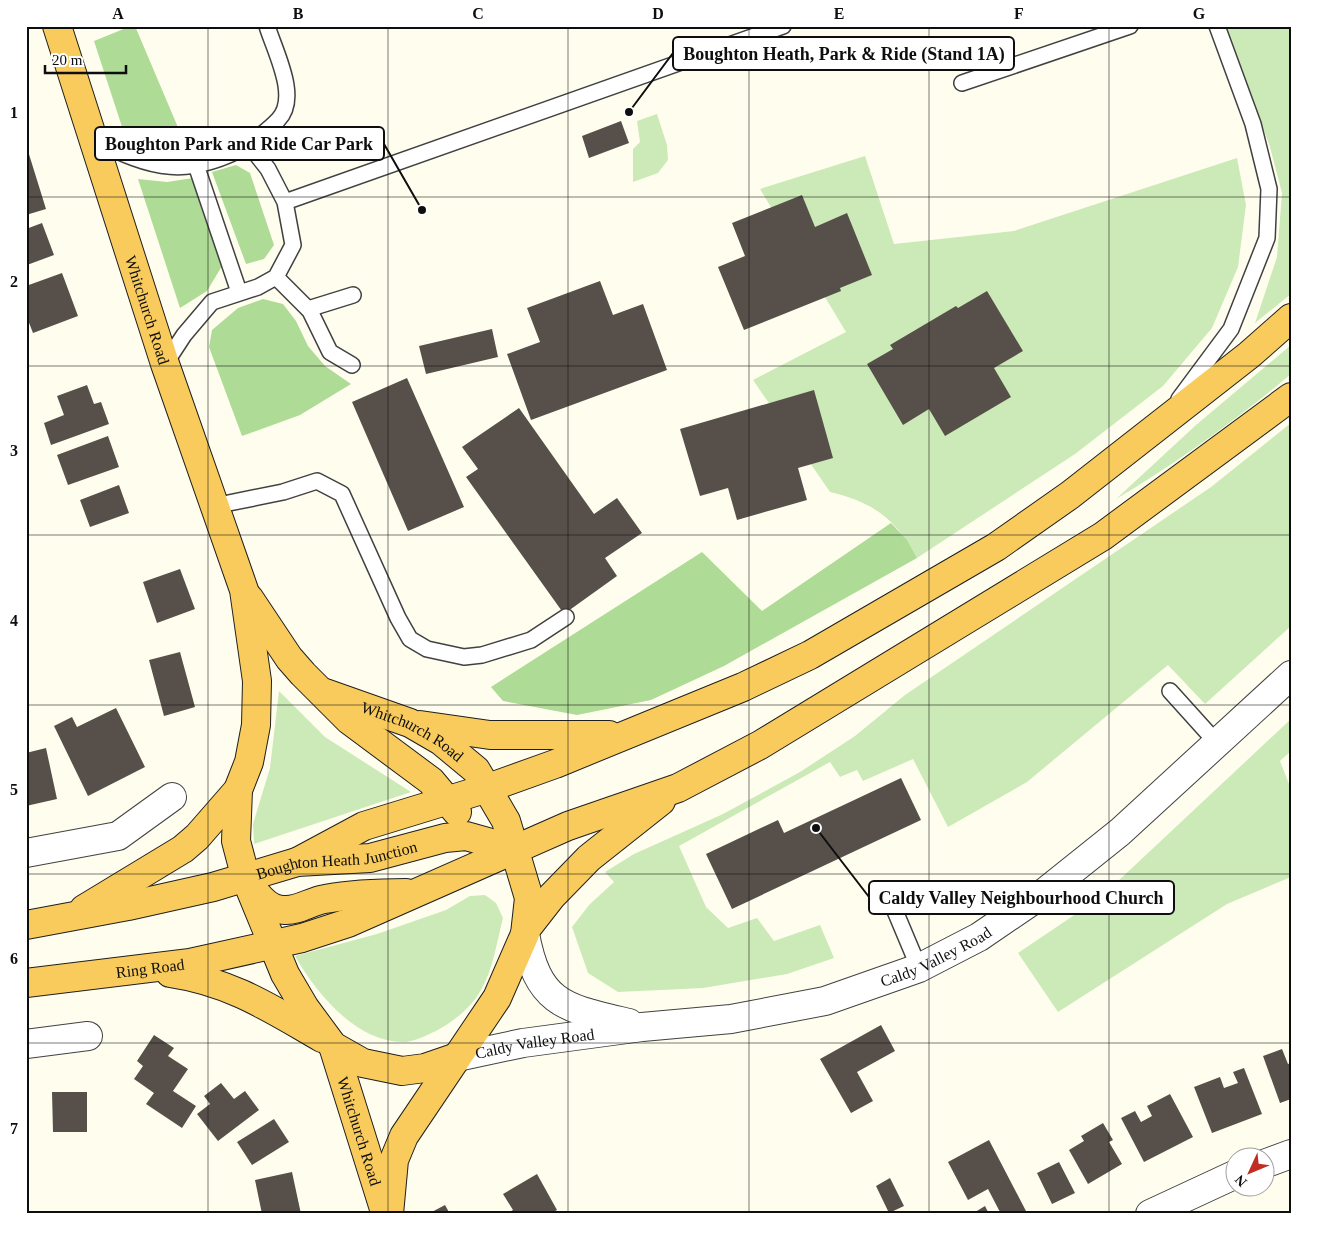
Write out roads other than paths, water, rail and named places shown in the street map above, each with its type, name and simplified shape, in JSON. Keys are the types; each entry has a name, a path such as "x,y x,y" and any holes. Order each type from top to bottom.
{"highway":[{"name":"Whitchurch Road","path":"57,26 165,364 244,590 257,680 256,725 249,762 238,790 236,842 246,879"},
{"path":"297,862 364,826 488,788 630,734 743,688 810,655 1003,542 1070,495 1158,427 1249,355 1291,318"},
{"path":"272,945 348,923 568,826 678,788 760,745 1103,536 1291,397"},
{"name":"Whitchurch Road","path":"244,590 289,658 349,720 431,781 448,801"},
{"name":"Whitchurch Road","path":"324,694 410,723 462,757 488,788"},
{"path":"410,723 490,735 553,737 630,734"},
{"path":"488,788 506,821 529,898 526,931"},
{"path":"457,1057 474,1036 498,998 526,931 552,896 589,858 678,788"},
{"path":"74,914 183,849 197,837 238,790"},
{"path":"448,801 460,816 466,836 467,851 460,868 451,879"},
{"name":"Boughton Heath Junction","path":"457,1057 425,1068 402,1071 363,1063 332,1044 296,993 272,945 246,879 297,862 370,858 445,838 466,836 516,850"},
{"path":"26,925 74,914 128,906 246,879 258,898 271,907 283,910 295,909 321,899 357,893 417,893"},
{"name":"Ring Road","path":"26,983 190,963 272,945"},
{"path":"144,969 200,977 237,990 332,1044"},
{"name":"Whitchurch Road","path":"332,1044 388,1214"},
{"name":"Whitchurch Road","path":"388,1214 394,1160 404,1136 457,1057"}],"street":[{"name":"Caldy Valley Road","path":"457,1057 524,1044 642,1026 731,1019 825,1001 919,968 979,937 1045,892 1120,832 1291,675"},
{"path":"26,853 118,836 172,797"},
{"name":"Caldy Valley Road","path":"526,931 535,974 549,993 568,1007 642,1026"},
{"path":"26,1044 88,1036"},
{"path":"1274,1160 1291,1154"},
{"path":"1150,1214 1224,1180"}],"lane":[{"path":"93,139 131,158 155,165 176,167 196,165 232,154 249,145 280,120 288,104 288,90 267,26"},
{"path":"285,202 783,26"},
{"path":"962,83 1130,26"},
{"path":"1158,427 1231,329 1266,238 1268,189 1266,180 1253,124 1217,26"},
{"path":"165,364 184,335 212,302 258,287 276,277 293,244 285,202 268,168 249,145"},
{"path":"196,165 239,292"},
{"path":"276,277 308,309 330,352 352,365"},
{"path":"308,309 353,295"},
{"path":"214,506 283,492 317,481 342,494 398,618 410,639 427,649 464,657 482,655 531,640 566,617"},
{"path":"1170,691 1216,742"},
{"path":"890,899 919,968"}],"place":[{"name":"Boughton Heath, Park & Ride (Stand 1A)","path":"629,112"},
{"name":"Boughton Park and Ride Car Park","path":"422,210"},
{"name":"Caldy Valley Neighbourhood Church","path":"816,828"}]}
